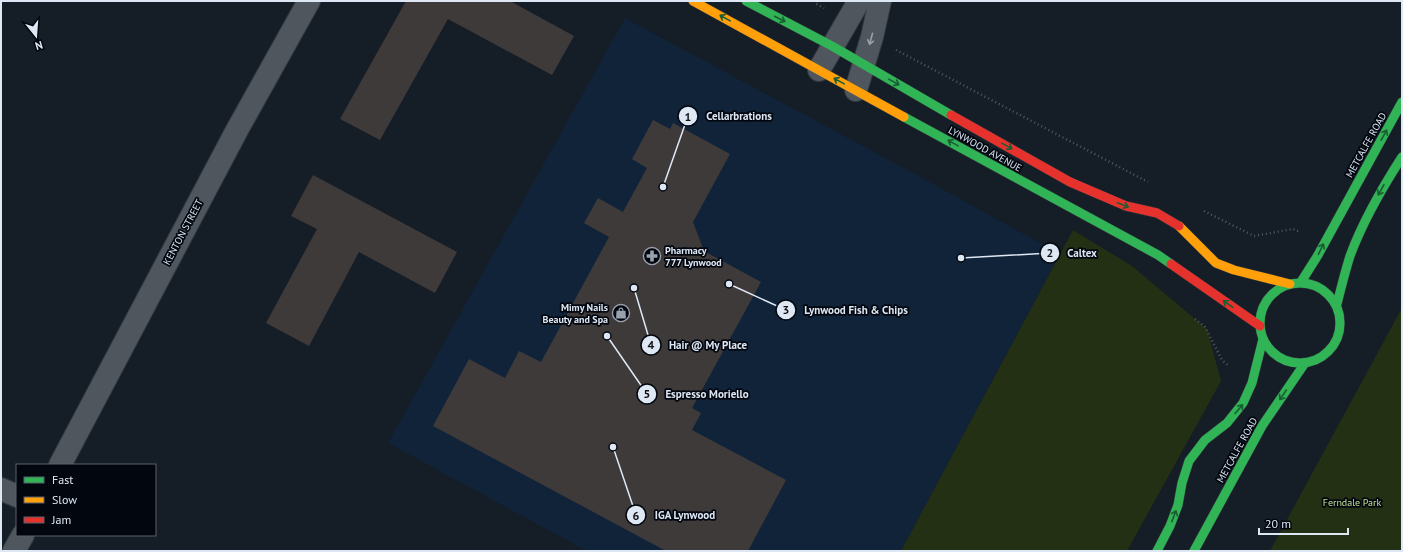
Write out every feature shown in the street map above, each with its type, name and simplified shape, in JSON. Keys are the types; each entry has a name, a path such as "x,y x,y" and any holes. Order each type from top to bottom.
{"street":[{"name":"KENTON STREET","path":"61,464 237,130 309,1"},
{"name":"LYNWOOD AVENUE","path":"693,1 1158,255 1260,326"},
{"name":"LYNWOOD AVENUE","path":"746,1 832,46 1070,182 1126,206 1157,213 1176,222 1216,263 1234,270 1290,284"},
{"path":"819,70 860,1"},
{"path":"856,90 872,37 880,1"},
{"name":"METCALFE ROAD","path":"1301,282 1318,255 1402,102"},
{"name":"METCALFE ROAD","path":"1336,304 1350,256 1367,216 1386,181 1402,157"},
{"name":"METCALFE ROAD","path":"1301,282 1321,288 1329,294 1336,304 1341,317 1340,330 1336,342 1328,352 1318,360 1305,363 1292,363 1280,358 1269,350 1263,339 1260,326 1260,314 1265,302 1280,287 1290,284 1301,282"},
{"name":"METCALFE ROAD","path":"1156,551 1170,526 1178,505 1182,483 1189,461 1205,440 1227,424 1243,404 1252,383 1263,339"},
{"name":"METCALFE ROAD","path":"1194,551 1262,426 1305,363"},
{"path":"1,489 16,496"},
{"path":"14,551 22,536"}],"path":[{"path":"872,37 1154,186"},
{"path":"1197,208 1254,236 1293,230 1304,234"},
{"path":"1195,319 1205,327 1222,360 1231,368"}],"shaded area":[{"path":"625,18 904,168 1060,254 901,551 587,551 388,443"}],"green space":[{"path":"1073,230 1132,266 1207,329 1221,381 1127,551 901,551"},
{"name":"Ferndale Park","path":"1402,308 1402,551 1270,551"}],"building":[{"path":"406,1 510,1 574,36 552,75 448,19 380,140 340,119"},
{"path":"653,120 670,129 673,123 730,154 693,222 704,251 761,282 692,408 701,413 692,430 786,480 748,551 666,551 433,426 469,359 505,378 519,351 541,362 609,237 584,223 598,198 623,212 647,168 632,159"},
{"path":"313,175 457,252 435,293 359,252 309,346 266,323 317,229 291,216"}],"traffic: fast":[{"path":"746,1 832,46 951,115"},
{"path":"1301,282 1318,255 1402,102"},
{"path":"904,117 1158,255 1171,264"},
{"path":"1337,304 1350,256 1361,230 1380,193 1402,157"},
{"path":"1292,283 1308,283 1329,294 1340,315 1340,323 1340,331 1329,352 1308,363 1292,363 1278,357 1271,352 1266,345 1260,331 1260,315 1266,301 1271,294 1278,289 1292,283"},
{"path":"1157,551 1170,526 1178,505 1182,483 1189,461 1205,440 1227,423 1243,403 1252,383 1263,339"},
{"path":"1194,551 1262,426 1305,363"}],"traffic: slow":[{"path":"693,1 904,117"},
{"path":"1179,226 1216,263 1234,270 1290,284"}],"traffic: jam":[{"path":"951,115 1070,182 1126,206 1157,213 1179,226"},
{"path":"1171,264 1260,326"}],"place":[{"name":"Cellarbrations","path":"663,187"},
{"name":"Pharmacy 777 Lynwood","path":"652,256"},
{"name":"Caltex","path":"961,258"},
{"name":"Lynwood Fish & Chips","path":"729,284"},
{"name":"Hair @ My Place","path":"634,288"},
{"name":"Mimy Nails Beauty and Spa","path":"621,313"},
{"name":"Espresso Moriello","path":"607,336"},
{"name":"IGA Lynwood","path":"613,447"}]}
